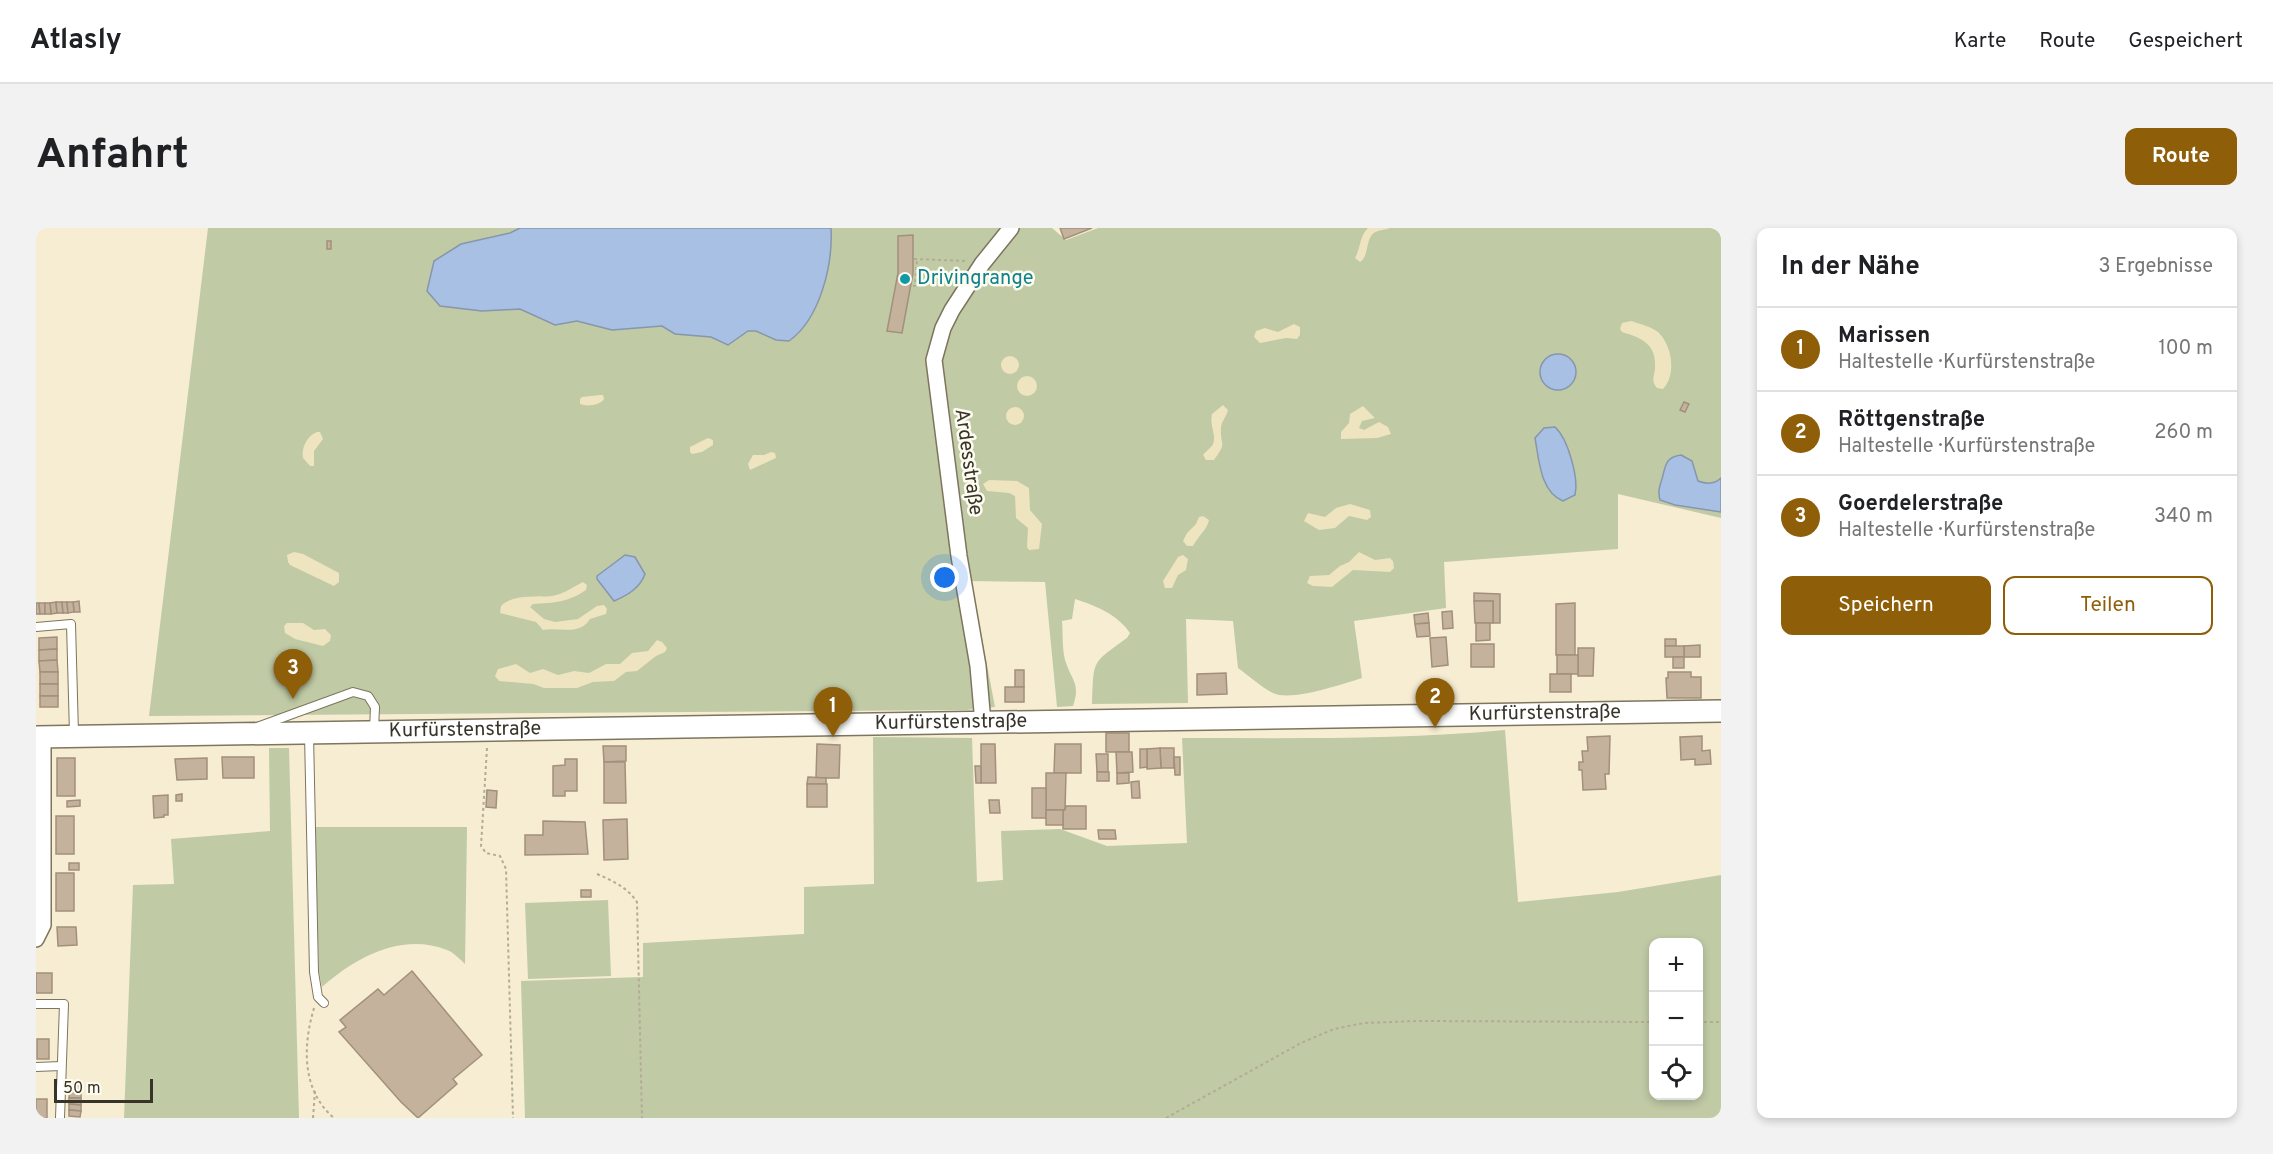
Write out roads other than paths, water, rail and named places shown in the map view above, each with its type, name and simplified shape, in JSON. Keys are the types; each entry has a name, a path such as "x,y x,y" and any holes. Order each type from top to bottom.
{"main road":[{"name":"Kurfürstenstraße","path":"39,737 1721,711"}],"street":[{"name":"Ardesstraße","path":"983,723 980,677 959,556 934,360 943,327 967,285 1011,228"},
{"path":"36,939 43,926 39,737"}],"lane":[{"path":"36,627 71,624 74,736"},
{"path":"242,734 353,692 368,696 375,707 374,731"},
{"path":"309,733 314,972 321,1000"},
{"path":"36,1004 64,1004 60,1118"},
{"path":"36,1067 61,1066"}],"water":[{"path":"520,228 831,228 830,258 816,305 800,331 789,341 776,340 756,331 748,331 728,345 711,337 675,334 662,326 612,330 577,321 555,325 520,309 482,311 440,306 427,291 434,261 461,244 510,233"},
{"path":"1558,354 1571,359 1576,372 1571,385 1558,390 1545,385 1540,372 1545,359"},
{"path":"1555,427 1564,440 1574,469 1575,495 1563,501 1555,497 1545,483 1535,438 1544,428"},
{"path":"1681,455 1692,461 1698,481 1710,483 1721,478 1721,512 1675,505 1660,500 1659,490 1666,464 1673,457"},
{"path":"625,555 635,557 645,574 633,590 614,601 597,576"}],"place":[{"name":"Drivingrange","path":"905,279"},
{"name":"Goerdelerstraße","path":"293,699"},
{"name":"Röttgenstraße","path":"1435,728"},
{"name":"Marissen","path":"833,737"}]}
